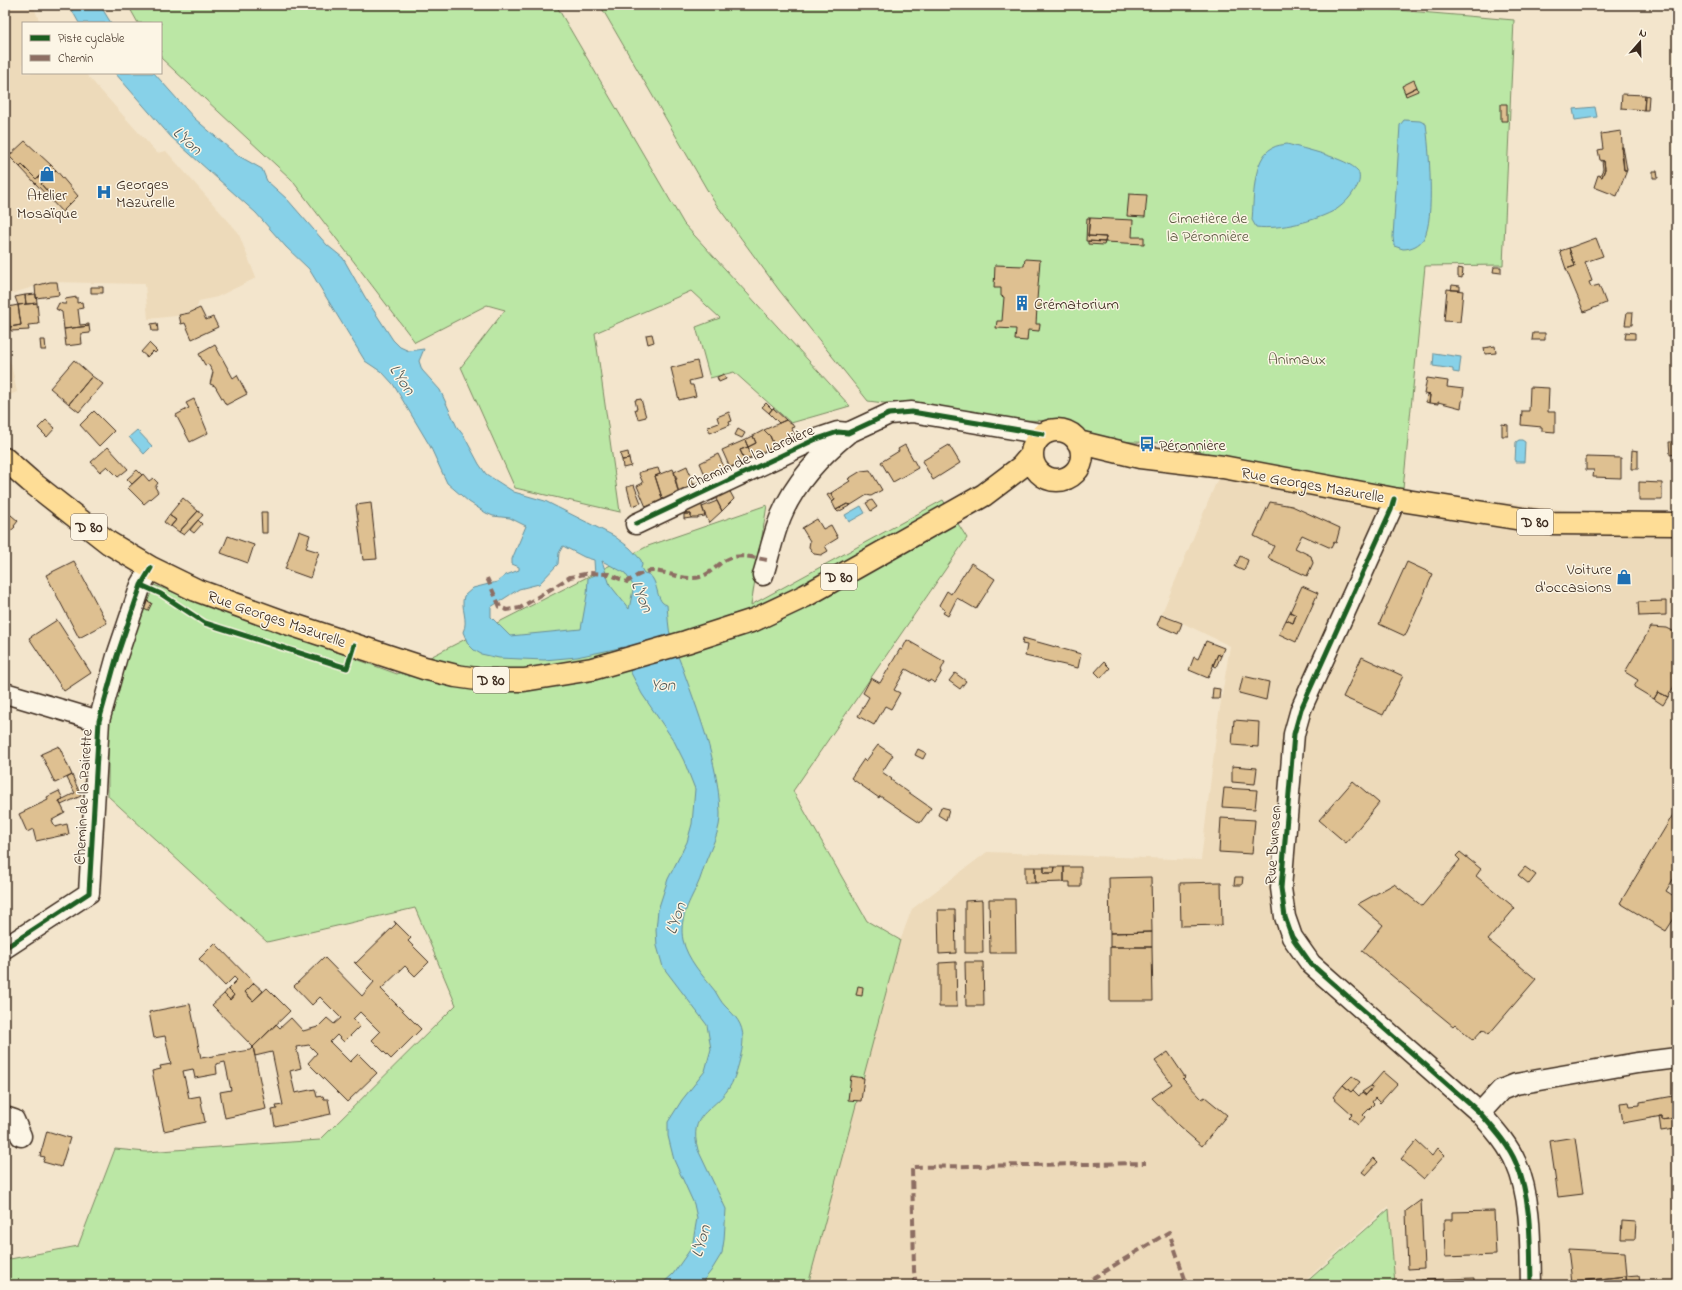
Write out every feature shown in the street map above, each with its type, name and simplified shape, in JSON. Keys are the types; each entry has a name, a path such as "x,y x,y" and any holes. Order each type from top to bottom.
{"main road":[{"path":"1052,431 1063,431 1072,435 1078,442 1081,451 1080,464 1070,476 1062,479 1052,479 1043,475 1033,464 1036,445 1052,431"},
{"name":"D 80","path":"1078,442 1140,458"},
{"name":"D 80","path":"984,494 1021,467 1036,445"},
{"name":"Rue Georges Mazurelle","path":"5,458 30,481 109,543 151,568 196,590 255,612 404,662 456,676 484,680 524,680 572,674 622,661 754,620 805,596 984,494"},
{"name":"D 80","path":"1080,464 1140,458"},
{"name":"Rue Georges Mazurelle","path":"1140,458 1223,467 1394,499 1548,524 1677,524"},
{"name":"Rue Georges Mazurelle","path":"5,472 30,481"},
{"name":"D 80","path":"984,494 1026,479 1043,475"}],"street":[{"name":"Chemin de la Lardière","path":"763,575 780,517 792,493 805,475 830,448 848,433 889,414 912,412 1010,428 1036,445"},
{"name":"Chemin de la Lardière","path":"636,524 814,440 838,432 848,433"},
{"name":"Rue Bunsen","path":"1394,499 1391,510 1299,715 1294,734 1286,816 1281,888 1282,896 1292,937 1311,964 1480,1113 1498,1134 1516,1162 1524,1187 1527,1211 1531,1285"},
{"name":"Chemin de la Pairette","path":"5,948 89,893 99,721 117,656 141,585 151,568"},
{"name":"Chemin de la Pairette","path":"5,693 99,721"},
{"path":"1480,1113 1501,1090 1516,1084 1637,1063 1677,1058"},
{"path":"5,1117 14,1120 21,1136"}],"shaded area":[{"name":"Georges Mazurelle","path":"5,5 33,5 40,22 22,22 22,74 86,74 157,153 166,151 238,232 256,278 217,297 199,301 196,310 176,316 148,319 145,284 50,282 10,294 5,297"},
{"path":"5,353 11,364 17,392 5,397"},
{"path":"1218,478 1401,508 1403,489 1573,511 1677,512 1677,1285 1395,1285 1389,1206 1300,1285 808,1285 881,991 912,909 987,852 1201,860 1218,720 1230,646 1162,613"}],"green space":[{"path":"128,5 556,5 684,224 850,406 791,423 734,372 710,378 696,327 720,318 691,291 595,333 620,512 515,488 461,367 505,310 487,305 415,342 291,179 162,59 162,22 137,22"},
{"name":"Cimetière de la Péronnière","path":"600,5 1337,5 1514,20 1503,265 1425,266 1403,489 1212,454 1165,443 1100,441 1061,421 1022,420 868,401 779,290 713,200"},
{"path":"943,500 967,538 793,791 867,921 900,940 808,1285 5,1285 5,1260 78,1246 115,1149 146,1152 320,1140 456,1005 415,908 267,942 108,796 108,702 154,585 397,674 648,546 767,505 751,605"},
{"path":"1389,1209 1395,1285 1303,1285"}],"water":[{"path":"69,5 100,5 110,22 78,22"},
{"path":"116,74 155,74 194,118 237,155 262,169 267,181 287,199 327,245 343,258 365,297 393,340 400,347 409,351 424,349 419,361 422,370 440,390 457,427 464,436 486,474 514,492 545,501 614,536 630,548 641,560 641,568 644,573 649,574 652,577 660,599 667,605 671,638 700,718 711,755 720,812 716,837 685,912 682,926 683,940 688,954 696,967 715,991 722,1003 738,1020 743,1033 739,1064 732,1084 703,1114 696,1128 698,1150 726,1209 722,1253 700,1285 661,1285 673,1274 692,1247 697,1218 694,1204 674,1160 668,1136 668,1122 682,1100 705,1071 711,1049 707,1025 663,967 657,946 656,930 658,910 668,879 687,842 692,824 695,789 684,761 674,741 642,694 629,669 624,647 577,657 544,660 499,658 481,654 468,644 463,632 465,628 463,605 464,596 473,588 497,582 506,575 519,570 519,567 512,564 512,559 526,526 510,518 493,516 486,513 469,502 447,483 430,446 393,384 383,373 365,361 309,269 286,247 256,213 171,137","holes":["563,546 584,557 594,560 595,575 588,578 587,595 581,629 510,636 491,617 491,607 519,589 539,584 558,564 559,553","602,561 625,573 635,588 633,590 629,609 610,585"]},
{"path":"1595,107 1597,117 1575,120 1573,109"},
{"path":"1404,120 1420,121 1426,124 1430,165 1430,200 1427,229 1424,238 1415,246 1403,249 1394,246 1393,237 1400,125"},
{"path":"1287,144 1325,154 1345,162 1358,171 1358,184 1347,201 1329,213 1298,224 1265,228 1256,227 1252,220 1257,170 1265,153 1272,148"},
{"path":"1434,353 1461,357 1459,373 1453,372 1453,369 1433,366"},
{"path":"137,430 152,446 144,454 129,437"},
{"path":"1519,440 1525,442 1524,462 1515,462 1516,442"},
{"path":"861,506 865,513 849,522 845,515"}],"building":[{"path":"1414,80 1417,87 1405,93 1402,86"},
{"path":"1417,87 1418,91 1406,96 1405,93"},
{"path":"1622,94 1645,95 1644,110 1621,108"},
{"path":"1645,95 1649,96 1648,110 1644,110"},
{"path":"1501,104 1507,104 1507,121 1501,121"},
{"path":"1621,131 1624,170 1627,170 1617,196 1594,187 1598,175 1602,177 1605,169 1604,161 1600,160 1598,150 1603,149 1601,134"},
{"path":"25,141 51,165 36,179 22,165 20,167 9,156"},
{"path":"1621,147 1623,147 1627,170 1624,170"},
{"path":"1602,161 1604,161 1605,169 1602,177 1600,176 1603,169"},
{"path":"22,165 36,179 51,165 56,170 41,184 53,198 51,200 20,167"},
{"path":"56,170 78,196 62,212 51,200 53,198 41,184"},
{"path":"1653,171 1657,171 1658,178 1653,178"},
{"path":"1129,194 1147,195 1145,217 1127,216"},
{"path":"1087,218 1090,218 1088,236 1106,237 1105,242 1086,241"},
{"path":"1090,218 1133,220 1132,237 1144,237 1144,244 1105,242 1106,237 1088,236"},
{"path":"1596,238 1603,256 1585,262 1592,281 1589,282 1591,287 1599,285 1606,303 1584,312 1566,269 1575,266 1569,248"},
{"path":"1088,241 1105,242 1104,245 1088,244"},
{"path":"1569,248 1575,266 1566,269 1560,251"},
{"name":"Crématorium","path":"1025,259 1040,260 1037,300 1041,300 1041,307 1037,307 1036,324 1040,324 1039,331 1028,330 1027,341 1015,340 1016,329 996,328 997,321 1002,321 1004,297 1001,296 1001,288 994,288 995,265 1024,266"},
{"path":"1494,267 1501,267 1501,273 1493,272"},
{"path":"1458,268 1463,269 1462,278 1458,277"},
{"path":"50,282 57,282 59,295 36,298 35,286"},
{"path":"1452,285 1460,286 1460,290 1451,290"},
{"path":"91,287 103,287 103,293 91,293"},
{"path":"1447,289 1463,291 1460,322 1444,321"},
{"path":"36,294 37,303 26,304 25,295"},
{"path":"25,295 26,304 18,305 15,297"},
{"path":"77,297 77,303 82,302 83,308 78,309 80,325 89,324 89,326 64,329 62,312 56,309 59,303 66,304 65,299"},
{"path":"37,303 39,324 28,325 29,330 11,331 10,327 21,325 18,305"},
{"path":"18,305 21,325 10,327 8,307"},
{"path":"200,308 206,320 213,317 218,327 192,339 185,323 181,324 179,315 189,313"},
{"path":"1627,312 1633,312 1632,325 1625,325"},
{"path":"157,323 158,331 152,331 151,324"},
{"path":"89,326 90,333 81,334 82,344 66,346 64,329"},
{"path":"1626,332 1635,333 1635,339 1625,339"},
{"path":"1533,333 1545,333 1545,340 1532,340"},
{"path":"652,334 654,342 648,344 646,335"},
{"path":"40,340 45,340 46,350 41,350"},
{"path":"149,343 157,351 155,353 153,351 147,357 141,352"},
{"path":"215,345 233,378 237,375 247,394 226,405 215,386 210,384 213,372 208,364 205,365 199,354"},
{"path":"1495,346 1496,353 1485,354 1484,348"},
{"path":"74,360 92,376 69,404 50,388"},
{"path":"697,361 701,378 689,381 690,385 693,385 696,396 679,400 671,368"},
{"path":"724,374 726,379 719,382 717,377"},
{"path":"92,376 103,384 79,412 69,404"},
{"path":"1427,378 1448,381 1447,387 1464,389 1461,408 1438,402 1438,404 1429,403 1430,395 1424,394"},
{"path":"1530,387 1549,388 1548,412 1555,412 1555,432 1542,431 1542,427 1521,425 1522,411 1529,411"},
{"path":"1427,394 1430,395 1429,403 1426,402"},
{"path":"194,399 208,433 190,442 176,415 189,408 186,403"},
{"path":"641,399 646,417 638,419 635,409 637,409 635,400"},
{"path":"766,403 772,409 769,413 762,407"},
{"path":"773,408 786,420 779,423 769,413"},
{"path":"94,411 114,431 99,446 80,425"},
{"path":"729,412 732,421 729,422 730,425 710,433 708,427 719,423 717,417"},
{"path":"46,420 55,428 47,437 38,428"},
{"path":"786,420 794,427 791,428 795,435 785,439 788,444 776,450 770,436 764,430"},
{"path":"1502,424 1508,425 1508,436 1502,436"},
{"path":"738,429 745,433 742,438 735,435"},
{"path":"764,430 770,436 776,450 753,460 748,447 756,443 753,436"},
{"path":"753,436 756,443 748,447 745,440"},
{"path":"745,440 748,447 740,450 746,463 731,470 722,450"},
{"path":"1669,442 1676,442 1677,454 1670,455"},
{"path":"905,445 918,468 893,482 881,462 899,451 898,449"},
{"path":"949,445 960,463 933,480 922,461"},
{"path":"108,447 128,469 118,477 107,466 100,472 91,462"},
{"path":"748,447 753,460 746,463 740,450"},
{"path":"1632,450 1638,451 1638,469 1631,469"},
{"path":"628,452 629,459 622,460 620,454"},
{"path":"718,454 727,473 708,482 700,463"},
{"path":"1586,457 1621,458 1621,478 1593,477 1594,470 1586,470"},
{"path":"629,459 631,466 623,468 622,460"},
{"path":"687,466 695,488 679,495 674,472"},
{"path":"658,468 660,474 655,476 663,501 646,507 637,486 643,483 639,474 640,472"},
{"path":"673,469 677,479 675,480 679,495 663,501 655,476"},
{"path":"137,470 142,475 132,484 127,479"},
{"path":"870,470 882,490 871,496 867,495 851,505 847,504 836,510 832,502 835,500 831,493 850,481 848,479 861,471"},
{"path":"143,474 149,481 153,478 158,483 155,487 158,492 144,504 128,488"},
{"path":"1639,482 1662,483 1662,500 1639,500"},
{"path":"634,485 641,503 632,506 627,487"},
{"path":"728,488 734,499 722,511 712,491"},
{"path":"831,493 835,500 832,502 827,495"},
{"path":"183,498 198,511 179,532 171,526 176,520 169,515"},
{"path":"872,500 877,507 871,511 866,503"},
{"path":"717,501 722,511 709,523 702,507"},
{"path":"1270,502 1292,506 1340,528 1336,543 1334,542 1331,548 1302,535 1295,548 1311,556 1313,563 1307,576 1268,558 1274,546 1254,536"},
{"path":"371,503 377,559 363,560 356,505"},
{"path":"683,503 701,503 705,516 691,518 691,514 684,514"},
{"path":"847,504 851,505 838,512 836,510"},
{"path":"5,510 18,521 14,526 15,527 5,536"},
{"path":"198,511 203,515 184,535 179,532"},
{"path":"261,512 267,512 267,533 262,533"},
{"path":"684,514 691,514 691,518 684,519"},
{"path":"169,515 176,520 170,527 164,522"},
{"path":"817,519 823,529 831,525 838,538 825,546 828,551 821,555 814,554 809,547 810,541 802,528"},
{"path":"198,520 202,524 194,533 190,530"},
{"path":"299,531 310,535 306,548 319,552 310,578 285,569"},
{"path":"228,536 254,545 248,563 221,553"},
{"path":"1240,556 1248,560 1244,571 1235,567"},
{"path":"74,561 107,623 79,638 46,575"},
{"path":"1407,562 1433,574 1405,636 1379,624"},
{"path":"971,563 995,579 976,609 957,598 948,616 943,613 945,610 939,605 947,591 951,594"},
{"path":"1302,586 1318,593 1296,642 1279,634 1286,620 1293,623 1296,615 1290,612"},
{"path":"147,601 152,603 148,611 144,609"},
{"path":"1666,601 1666,615 1639,616 1638,602"},
{"path":"1290,612 1296,615 1293,623 1286,620"},
{"path":"1161,615 1182,623 1178,634 1157,625"},
{"path":"57,620 91,673 64,691 29,638"},
{"path":"1651,627 1667,628 1677,633 1672,641 1677,644 1677,681 1668,697 1658,692 1654,699 1634,687 1638,680 1625,672"},
{"path":"1023,638 1081,654 1078,668 1025,656 1027,645 1022,644"},
{"path":"907,640 945,662 941,670 942,671 935,683 930,680 929,682 906,669 894,690 900,693 891,709 885,706 874,725 858,716 869,697 863,693 871,678 880,683"},
{"path":"1206,641 1224,648 1221,656 1218,654 1208,678 1189,670 1194,657 1198,659"},
{"path":"1218,654 1221,656 1216,667 1213,665"},
{"path":"1362,657 1403,676 1383,715 1343,697"},
{"path":"1104,662 1110,668 1101,678 1095,672"},
{"path":"955,673 966,681 960,689 949,681"},
{"path":"1243,676 1269,682 1266,700 1239,693"},
{"path":"1213,688 1220,689 1219,699 1212,699"},
{"path":"1658,692 1668,697 1663,705 1654,699"},
{"path":"1234,720 1259,722 1258,747 1232,745"},
{"path":"878,745 893,755 882,772 931,808 920,823 880,796 879,798 851,778 864,759 866,761"},
{"path":"59,746 72,775 55,783 41,754"},
{"path":"918,749 926,753 923,759 915,755"},
{"path":"1232,766 1257,768 1255,784 1232,782"},
{"path":"72,775 81,796 61,805 59,801 75,793 67,778"},
{"path":"1353,781 1379,803 1346,843 1319,820"},
{"path":"1224,788 1257,790 1255,809 1222,807"},
{"path":"59,791 63,799 59,801 65,813 52,820 55,827 67,824 69,834 36,841 33,829 27,832 19,814 48,800 47,797"},
{"path":"941,807 949,809 946,820 938,815"},
{"path":"1677,808 1677,873 1666,891 1677,898 1677,914 1666,931 1620,903"},
{"path":"1221,818 1255,820 1252,854 1219,852"},
{"path":"1460,852 1481,869 1476,876 1515,908 1488,940 1536,979 1489,1034 1483,1029 1473,1040 1455,1024 1453,1026 1362,951 1383,925 1358,904 1394,884 1422,906 1460,860 1456,856"},
{"path":"1025,867 1035,867 1035,883 1025,883"},
{"path":"1035,867 1044,867 1044,873 1054,873 1055,867 1064,867 1064,882 1035,883"},
{"path":"1044,867 1055,867 1054,873 1044,873"},
{"path":"1064,867 1081,867 1081,887 1070,887 1070,882 1064,882"},
{"path":"1525,867 1536,875 1529,884 1518,875"},
{"path":"1151,877 1152,932 1110,933 1109,878"},
{"path":"1235,877 1243,877 1242,885 1234,885"},
{"path":"1221,882 1222,925 1181,926 1180,883"},
{"path":"989,899 1015,899 1016,953 990,953"},
{"path":"982,900 983,953 965,953 965,901"},
{"path":"938,910 955,910 956,953 939,954"},
{"path":"394,921 411,938 408,941 429,962 415,976 405,966 381,989 421,1029 391,1059 372,1040 380,1032 360,1012 353,1019 360,1026 344,1042 337,1035 330,1042 350,1062 358,1054 377,1073 347,1102 308,1063 317,1053 309,1045 296,1047 301,1068 290,1071 295,1093 315,1089 317,1097 323,1096 324,1099 328,1099 331,1114 275,1126 272,1110 277,1109 276,1106 283,1105 272,1052 255,1056 253,1047 276,1024 280,1028 291,1018 303,1031 318,1027 327,1018 334,1024 341,1018 320,997 312,1005 294,986 324,957 362,996 374,982 354,962 356,963 396,924"},
{"path":"1152,932 1152,947 1110,947 1110,933"},
{"path":"215,943 254,983 245,992 253,1001 267,988 290,1011 253,1047 212,1005 224,994 230,1000 234,995 228,989 237,980 234,977 225,986 199,959"},
{"path":"1110,947 1152,947 1153,1001 1110,1001"},
{"path":"956,962 957,1007 939,1007 939,963"},
{"path":"965,962 983,962 984,1006 966,1006"},
{"path":"254,983 263,991 253,1001 245,992"},
{"path":"858,986 863,987 862,996 856,995"},
{"path":"228,989 234,995 230,1000 224,994"},
{"path":"190,1004 201,1058 250,1050 253,1047 266,1109 225,1118 220,1092 231,1090 225,1062 216,1064 217,1074 195,1078 193,1069 183,1071 189,1098 200,1096 205,1122 164,1131 152,1071 161,1069 160,1066 171,1064 165,1036 154,1038 149,1012"},
{"path":"1168,1052 1185,1077 1183,1079 1202,1099 1205,1097 1227,1115 1202,1146 1179,1126 1152,1098 1172,1084 1155,1061"},
{"path":"1383,1072 1397,1084 1380,1103 1375,1098 1372,1102 1374,1104 1363,1115 1365,1117 1358,1125 1349,1117 1352,1114 1333,1097 1343,1085 1351,1092 1353,1090 1359,1096 1362,1092 1366,1095 1373,1087 1371,1086"},
{"path":"851,1076 864,1078 861,1101 848,1100"},
{"path":"1352,1076 1360,1082 1351,1092 1343,1085"},
{"path":"1371,1086 1373,1087 1366,1095 1362,1092"},
{"path":"1674,1096 1674,1118 1662,1120 1662,1116 1623,1123 1620,1103 1629,1102 1630,1106 1640,1105 1640,1102"},
{"path":"1659,1116 1662,1116 1662,1120 1674,1118 1674,1129 1661,1131"},
{"path":"47,1131 70,1138 61,1167 43,1162 45,1157 40,1156"},
{"path":"1575,1137 1583,1194 1558,1197 1550,1141"},
{"path":"1416,1141 1432,1156 1438,1148 1445,1155 1424,1179 1401,1159"},
{"path":"1374,1158 1378,1162 1366,1175 1362,1172"},
{"path":"1421,1200 1424,1268 1408,1269 1406,1211"},
{"path":"1494,1211 1496,1255 1445,1257 1444,1220 1452,1220 1452,1212"},
{"path":"1622,1221 1636,1222 1635,1239 1621,1239"},
{"path":"1568,1249 1625,1252 1627,1276 1572,1282"},
{"path":"1639,1275 1640,1285 1627,1285 1626,1276"},
{"path":"1626,1276 1627,1285 1572,1285 1572,1282"},
{"path":"1474,1278 1474,1285 1420,1285 1420,1280"}],"marked path":[{"path":"487,578 500,607 507,610 520,608 570,577 590,573 609,574 627,582 641,574 651,571 693,578 704,576 724,561 737,556 748,556 767,560"},
{"path":"916,1285 914,1271 912,1167 1146,1163"},
{"path":"1082,1285 1169,1232 1187,1285"}],"cycle path":[{"path":"636,524 814,440 838,432 848,433 889,414 912,412 1043,434"},
{"path":"1394,499 1391,510 1301,709 1294,734 1281,888 1285,917 1292,937 1311,964 1480,1113 1505,1143 1516,1163 1525,1191 1528,1207 1531,1285"},
{"path":"5,948 89,893 99,721 117,656 141,585 151,568"},
{"path":"141,585 161,594 205,623 347,668 354,645"}],"place":[{"name":"Atelier Mosaïque","path":"47,174"},
{"name":"Georges Mazurelle","path":"104,192"},
{"name":"Crématorium","path":"1022,303"},
{"name":"Péronnière","path":"1147,444"},
{"name":"Voiture d'occasions","path":"1624,577"}],"water label":[{"name":"L'Yon","path":"188,140"},
{"name":"L'Yon","path":"403,379"},
{"name":"L'Yon","path":"643,596"},
{"name":"Yon","path":"663,684"},
{"name":"L'Yon","path":"675,918"},
{"name":"L'Yon","path":"700,1241"}],"park label":[{"name":"Animaux","path":"1297,358"}]}
